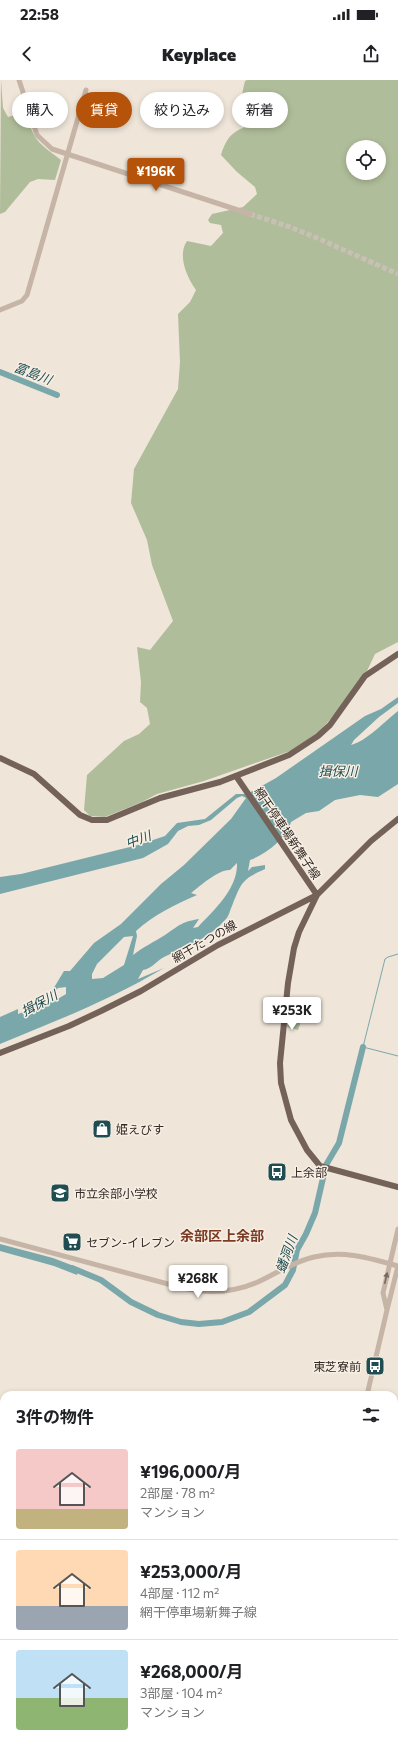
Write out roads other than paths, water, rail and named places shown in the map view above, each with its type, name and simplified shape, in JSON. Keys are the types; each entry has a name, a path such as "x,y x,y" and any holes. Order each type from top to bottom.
{"main road":[{"path":"0,758 34,774 80,815 98,821 117,817 160,798 237,778 283,758 318,736 334,720 365,676 398,654"},
{"name":"網干停車場新舞子線","path":"237,778 316,894 299,932 294,948 280,1063 281,1083 291,1120 307,1150 324,1168 398,1187"},
{"name":"網干たつの線","path":"0,1053 69,1026 141,991 218,945 316,894 370,841 398,819"}],"street":[{"path":"18,80 37,135 52,148 67,155 250,214"},
{"path":"0,310 22,301 27,295 86,90"},
{"path":"384,1319 387,1310 383,1293 398,1229"},
{"path":"0,1239 183,1288 206,1291 228,1290 248,1285 300,1261 320,1256 353,1255 398,1266 384,1319 368,1391"}],"water":[{"name":"揖保川","path":"398,697 398,703 379,717 354,740 351,745 369,735 398,711 398,784 378,797 360,795 335,800 319,811 306,813 291,822 285,834 275,845 269,850 250,860 248,871 252,867 265,865 265,869 251,876 243,883 229,915 213,931 198,941 163,957 149,968 143,970 138,979 164,968 124,990 84,1009 0,1044 0,1017 18,1009 18,1014 56,1000 66,994 66,987 58,988 52,994 52,991 64,971 70,971 94,943 121,924 161,884 184,865 231,819 246,798 242,796 237,798 211,820 199,825 188,826 178,831 168,844 143,858 0,894 0,877 21,874 138,845 165,836 177,823 205,819 236,794 247,794 276,778 365,716 381,709","holes":["237,863 234,882 218,906 198,927 193,928 199,919 184,923 133,955 137,936 136,931 157,915 197,895 191,893 204,882 221,872 230,870","133,936 124,965 103,978 92,979 92,974 97,964 124,937"]},
{"path":"0,1244 53,1258 79,1268 77,1275 54,1266 0,1251"}],"waterway":[{"name":"富島川","path":"0,372 57,395"},
{"path":"398,954 385,959 363,1047 398,1056"},
{"name":"蟠洞川","path":"72,1268 101,1280 131,1302 158,1315 181,1322 199,1324 222,1322 249,1312 285,1285 293,1270 297,1250 315,1213 326,1165 339,1143 363,1047"}],"tunnel":[{"path":"250,214 290,227 398,274"}],"place":[{"name":"姫えびす","path":"102,1129"},
{"name":"上余部","path":"277,1172"},
{"name":"市立余部小学校","path":"60,1193"},
{"name":"セブン-イレブン","path":"72,1242"},
{"name":"東芝寮前","path":"375,1366"}],"district":[{"name":"余部区上余部","path":"222,1235"}],"water label":[{"name":"中川","path":"138,839"}]}
